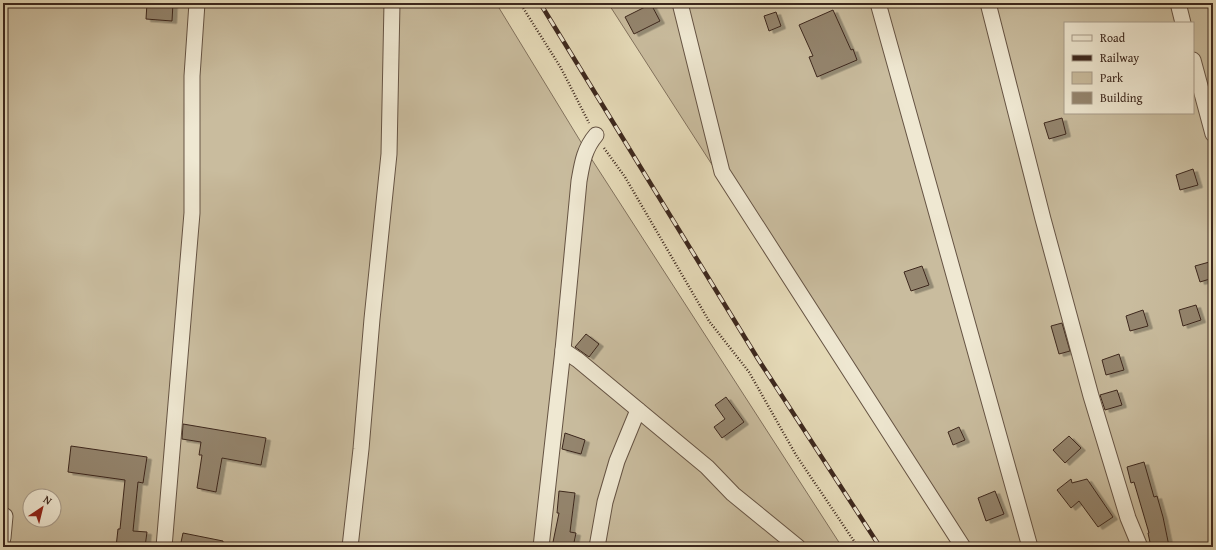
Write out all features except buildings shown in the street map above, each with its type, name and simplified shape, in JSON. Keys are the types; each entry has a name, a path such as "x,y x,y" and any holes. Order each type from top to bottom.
{"lane":[{"path":"164,547 192,213 192,76 197,3"},
{"path":"350,547 390,154 392,3"},
{"path":"680,3 722,172 962,547"},
{"path":"878,3 1030,547"},
{"path":"988,3 1043,219 1091,396 1128,518 1140,547"},
{"path":"1178,3 1183,22"},
{"path":"1194,64 1213,134"},
{"path":"542,547 579,181 588,144 596,135"},
{"path":"563,350 578,360 707,467 732,494 798,547"},
{"path":"597,547 605,502 617,461 638,410"},
{"path":"3,538 6,516"}],"path":[{"path":"520,3 560,68 596,135 625,178 709,321 749,372 796,455 858,547"}],"green space":[{"path":"3,3 496,3 587,152 842,547 3,547"},
{"path":"608,3 1213,3 1213,547 958,547"}],"railway":[{"path":"540,3 758,359 880,547"}]}
